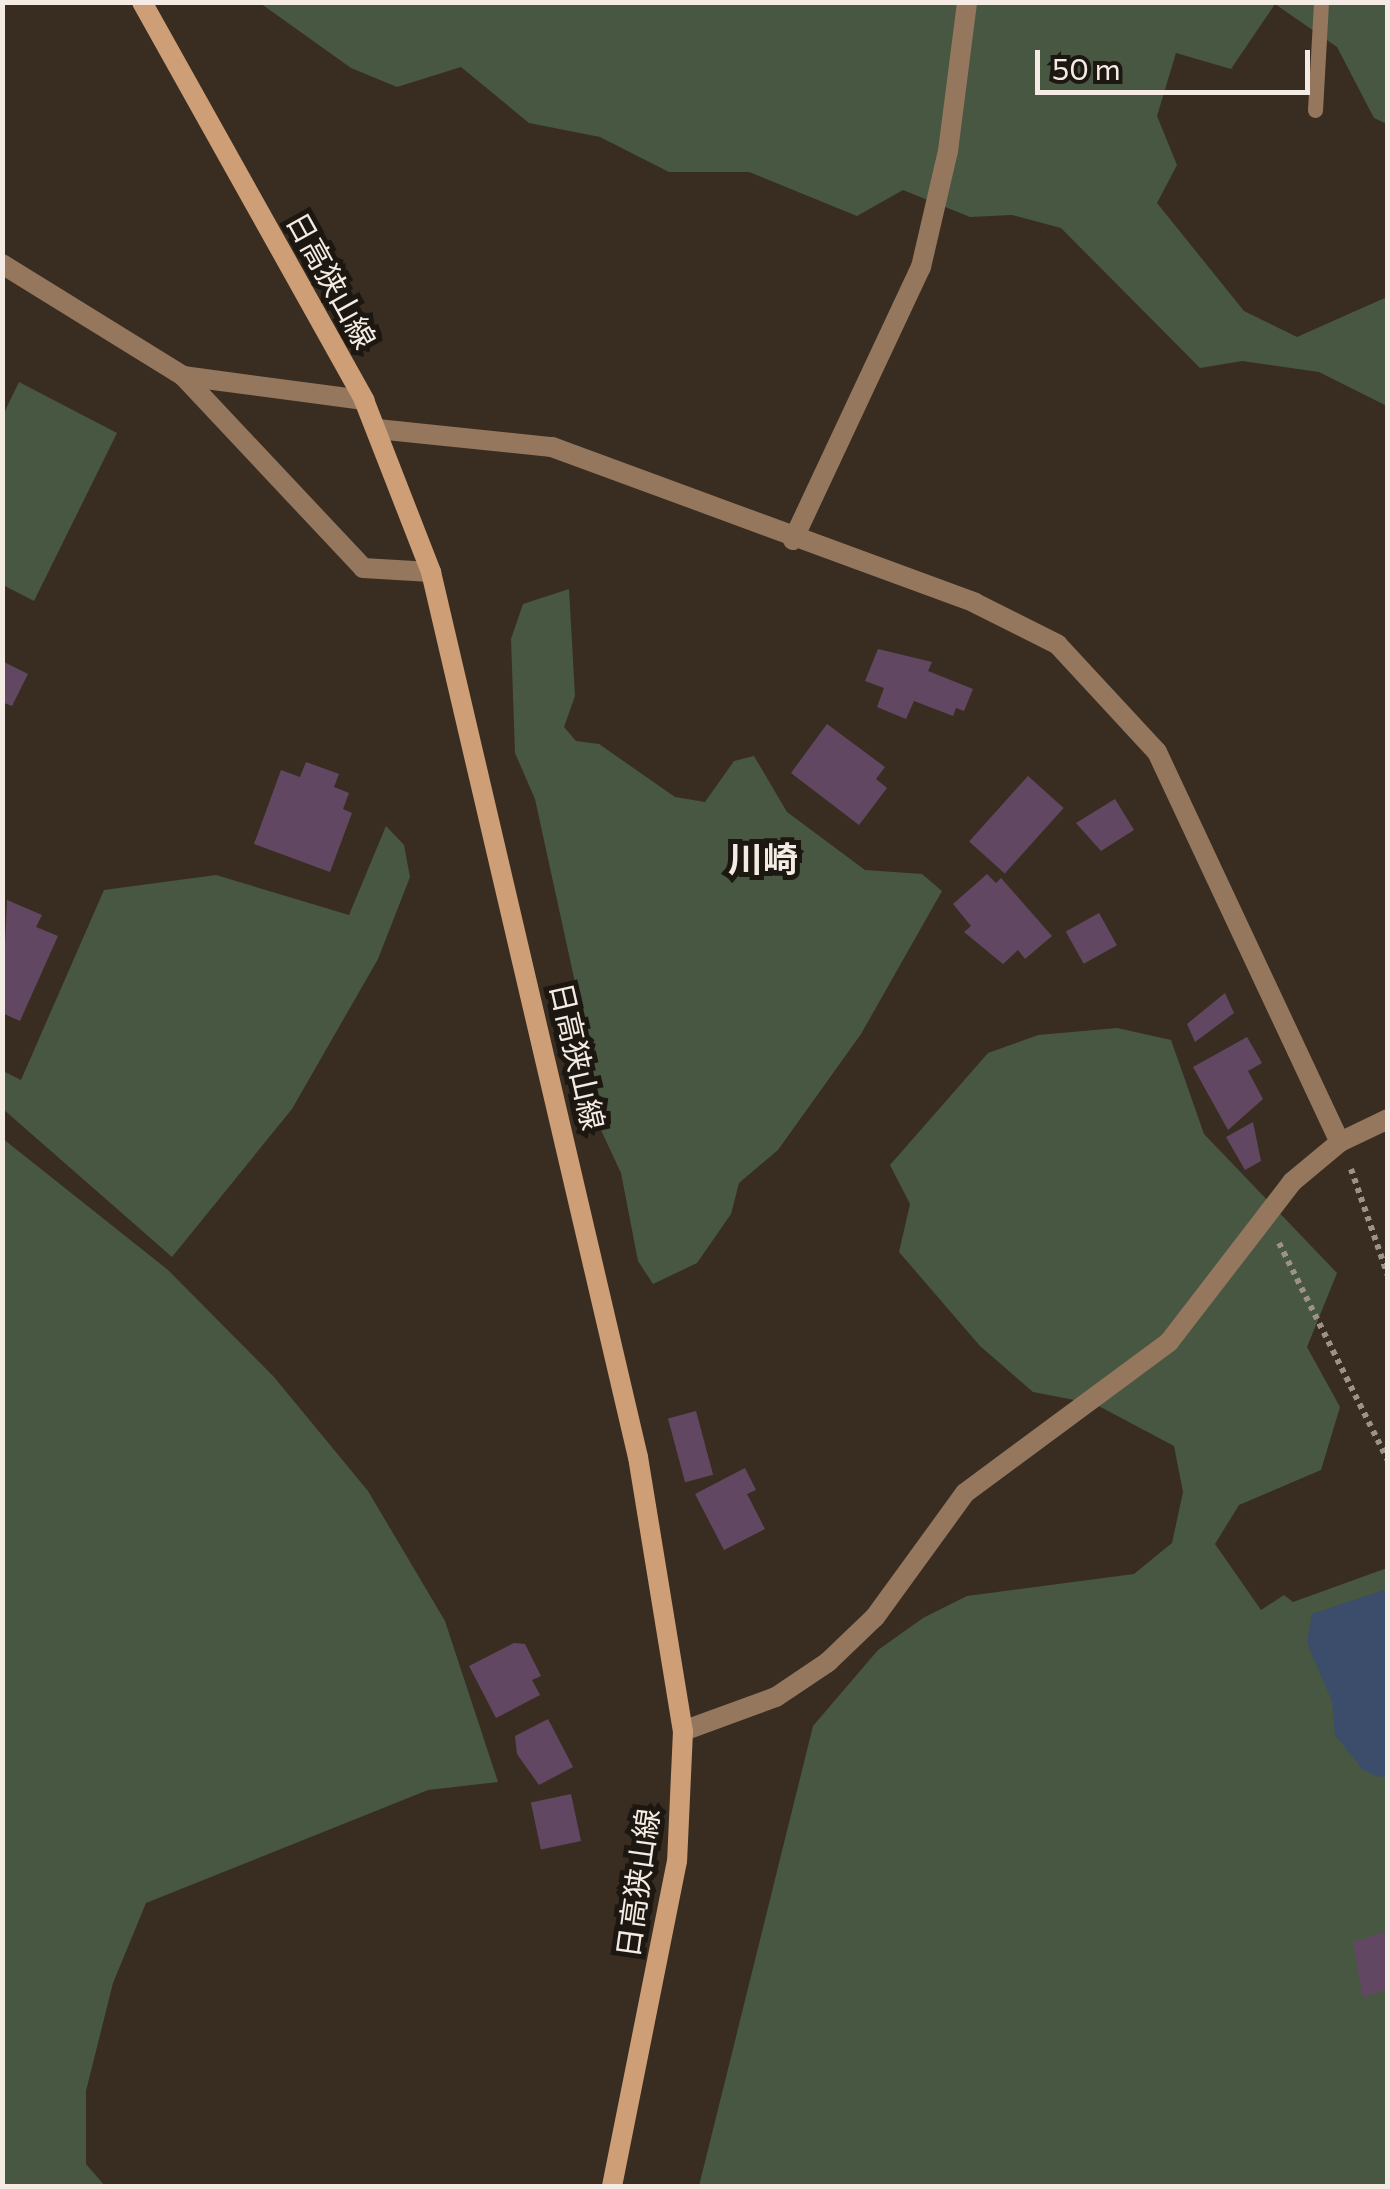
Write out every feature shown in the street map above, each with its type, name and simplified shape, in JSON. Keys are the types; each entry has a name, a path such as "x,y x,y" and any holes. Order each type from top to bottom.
{"main road":[{"name":"日高狭山線","path":"142,2 364,400 431,572 638,1457 683,1731 677,1860 612,2186"}],"street":[{"path":"793,540 921,267 948,151 968,2"},
{"path":"2,264 183,376 363,568 431,572"},
{"path":"183,376 364,400"},
{"path":"377,429 552,447 793,540 975,603 1057,644 1110,696 1156,752 1340,1142"},
{"path":"683,1731 776,1697 828,1662 875,1617 966,1493 1170,1342 1264,1214 1340,1142 1388,1119"}],"lane":[{"path":"1315,110 1321,2"}],"path":[{"path":"1340,1142 1388,1276"},
{"path":"1264,1214 1388,1461"}],"green space":[{"path":"260,3 1387,3 1387,124 1374,118 1337,47 1275,4 1231,69 1176,53 1157,116 1177,165 1157,203 1244,311 1297,337 1387,297 1387,406 1319,372 1242,361 1200,368 1061,228 1012,215 970,217 903,190 857,216 749,172 669,172 600,137 529,123 461,67 397,87 351,68"},
{"path":"19,382 117,433 34,601 3,585 3,415"},
{"path":"569,589 575,696 564,727 576,741 599,744 675,797 705,802 734,761 754,756 787,812 865,870 922,874 942,891 861,1034 778,1150 739,1183 731,1214 697,1263 653,1284 638,1261 621,1173 580,1085 581,1010 535,799 515,753 511,639 523,604"},
{"path":"386,826 404,845 410,877 378,959 292,1109 172,1257 3,1109 3,1071 21,1080 104,890 216,875 349,915"},
{"path":"1117,1028 1171,1040 1204,1134 1337,1273 1307,1347 1340,1407 1321,1470 1239,1505 1215,1544 1261,1610 1284,1595 1293,1602 1387,1568 1387,2186 699,2186 813,1726 878,1650 923,1618 967,1596 1134,1574 1172,1543 1183,1492 1174,1446 1095,1404 1033,1392 980,1346 899,1252 910,1204 890,1165 988,1053 1038,1035"},
{"path":"2,1138 168,1270 274,1377 368,1491 445,1621 498,1782 428,1790 146,1903 113,1983 86,2091 86,2164 105,2186 3,2186"}],"water":[{"path":"1387,1589 1388,1776 1380,1777 1363,1770 1335,1735 1332,1701 1307,1643 1312,1614"}],"building":[{"path":"878,649 932,662 928,671 973,689 964,711 956,708 953,716 914,701 906,719 877,707 884,688 865,681"},
{"path":"2,661 28,674 12,706 2,702"},
{"path":"827,724 885,767 876,779 887,788 859,825 791,773"},
{"path":"306,762 339,774 334,787 349,793 343,809 352,813 330,872 254,844 281,770 300,777"},
{"path":"1028,776 1064,808 1005,874 969,841"},
{"path":"1115,799 1134,830 1101,851 1076,823"},
{"path":"987,874 996,883 1001,878 1052,936 1025,959 1018,950 1003,964 964,932 971,926 953,904"},
{"path":"7,900 42,915 36,927 58,936 20,1021 2,1013"},
{"path":"1099,913 1117,945 1084,964 1066,931"},
{"path":"1225,993 1234,1013 1195,1042 1187,1024"},
{"path":"1247,1037 1262,1063 1248,1071 1263,1099 1228,1130 1193,1067"},
{"path":"1253,1122 1261,1161 1245,1170 1226,1137"},
{"path":"696,1411 713,1475 685,1482 668,1419"},
{"path":"745,1468 756,1490 747,1494 765,1529 724,1550 695,1494"},
{"path":"514,1643 525,1644 541,1676 532,1680 540,1695 496,1718 469,1666"},
{"path":"548,1719 573,1767 539,1785 517,1754 515,1736"},
{"path":"571,1794 581,1841 541,1849 531,1803"},
{"path":"1388,1931 1388,1989 1363,1997 1353,1942"}],"district":[{"name":"川崎","path":"763,858"}]}
